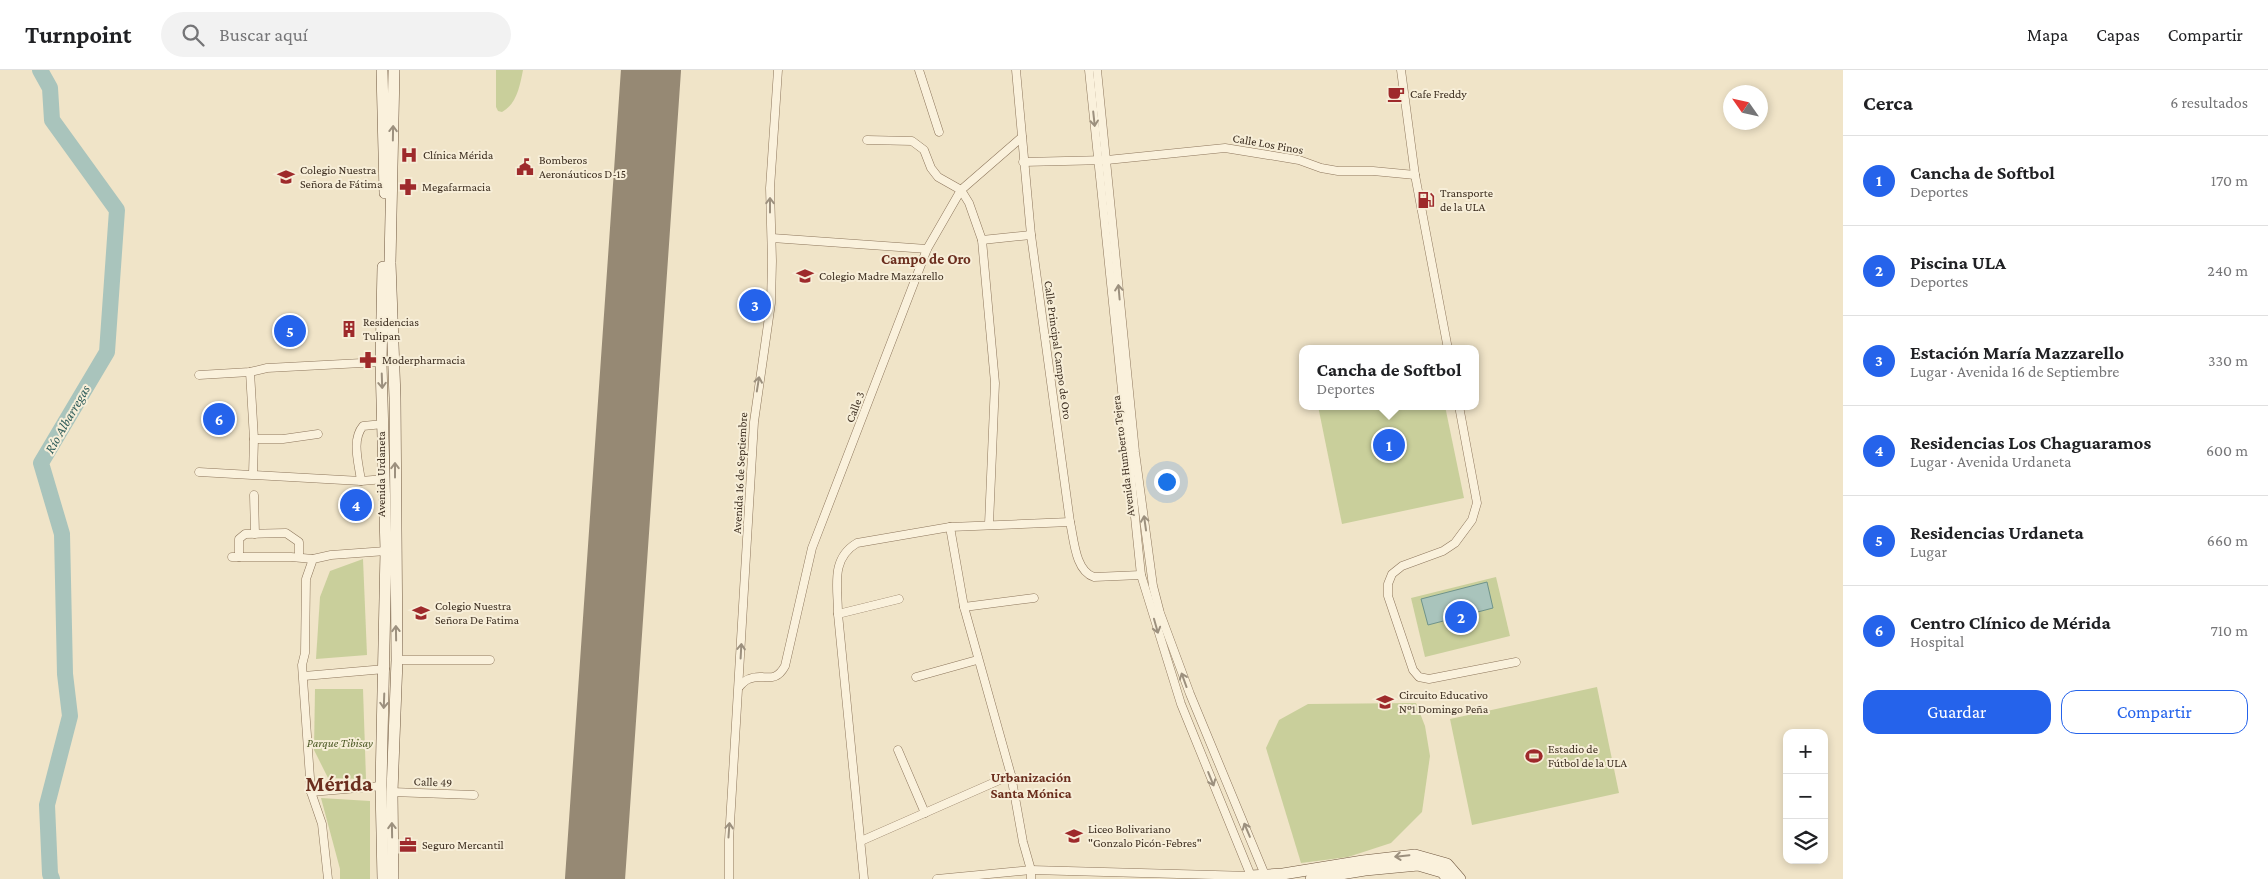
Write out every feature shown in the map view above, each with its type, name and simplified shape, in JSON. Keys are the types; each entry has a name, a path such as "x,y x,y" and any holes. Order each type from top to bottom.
{"street":[{"name":"Avenida Urdaneta","path":"382,70 385,206 381,362 386,551 385,669 381,786 382,879"},
{"name":"Avenida Urdaneta","path":"393,879 392,792 397,660 395,398 390,263 394,70"},
{"name":"Avenida 16 de Septiembre","path":"729,879 729,840 754,422 771,303 772,238 770,188 778,70"},
{"path":"919,70 939,132"},
{"name":"Calle Principal Campo de Oro","path":"1016,70 1031,234 1070,522 1081,568 1087,575 1094,578 1142,575"},
{"name":"Avenida Humberto Tejera","path":"1089,70 1142,575 1180,704 1252,877"},
{"name":"Avenida Humberto Tejera","path":"1097,70 1134,452 1153,586 1160,613 1190,694 1265,877"},
{"path":"1400,70 1415,175 1447,345"},
{"name":"Calle 3","path":"739,687 751,678 775,676 785,666 812,548 927,249 961,190 1022,137"},
{"path":"867,140 912,141 924,150 931,168 938,177 961,190 969,203 982,240 995,383 989,524"},
{"name":"Calle Los Pinos","path":"1023,162 1107,160 1226,148 1299,160 1321,168 1338,171 1373,170 1415,175"},
{"path":"982,240 1031,234"},
{"path":"772,238 927,249"},
{"path":"199,375 250,372 267,368 381,362"},
{"path":"250,372 254,439 253,474"},
{"path":"1460,410 1477,503 1472,520 1455,542 1443,551 1402,566 1392,574 1388,584 1388,596 1413,670 1419,677 1429,679 1516,662"},
{"path":"361,480 357,446 358,431 363,426 383,424"},
{"path":"254,439 283,439 318,434"},
{"path":"199,472 361,480 384,478"},
{"path":"254,495 254,534"},
{"path":"864,879 838,614 837,570 840,560 846,550 857,543 950,527 1070,522"},
{"path":"950,527 964,607 1010,775 1023,842 1031,870 1031,879"},
{"path":"300,557 299,542 292,536 286,534 254,534 242,536 239,540 235,557 300,557 313,559 386,551"},
{"path":"313,559 306,579 302,666 312,792 322,824 328,879"},
{"path":"964,607 1034,598"},
{"path":"838,614 899,599"},
{"path":"397,660 490,660"},
{"path":"916,677 978,660"},
{"path":"304,676 385,669"},
{"path":"898,750 925,813"},
{"path":"861,841 1010,775"},
{"path":"312,792 381,786"},
{"name":"Calle 49","path":"392,792 474,794"},
{"path":"937,879 1031,870 1265,877 1415,855 1447,864 1460,879"},
{"path":"1311,879 1365,870 1418,865 1442,872 1448,879"}],"green space":[{"path":"496,70 523,70 519,88 514,99 507,109 502,112 498,111 496,107"},
{"path":"1319,410 1446,410 1464,498 1342,524"},
{"path":"363,559 367,655 316,659 320,597 330,571"},
{"path":"1496,577 1510,636 1425,657 1411,598"},
{"name":"Estadio de Fútbol de la ULA","path":"1597,687 1619,793 1472,825 1450,719"},
{"name":"Parque Tibisay","path":"315,689 363,689 366,779 328,778 314,750"},
{"path":"1416,703 1425,726 1430,756 1422,812 1391,843 1348,857 1301,863 1266,748 1279,720 1308,704"},
{"path":"321,798 370,801 370,879 340,879 340,869"}],"water":[{"path":"1487,582 1493,608 1428,625 1421,599"}],"waterway":[{"name":"Río Albarregas","path":"40,70 50,88 52,120 117,210 107,352 41,463 62,534 65,674 70,716 47,805 50,874 52,879"}],"runway":[{"path":"595,879 651,70"}],"place":[{"name":"Cafe Freddy","path":"1396,94"},
{"name":"Clínica Mérida","path":"409,155"},
{"name":"Bomberos Aeronáuticos D-15","path":"525,167"},
{"name":"Colegio Nuestra Señora de Fátima","path":"286,177"},
{"name":"Megafarmacia","path":"408,187"},
{"name":"Transporte de la ULA","path":"1426,200"},
{"name":"Colegio Madre Mazzarello","path":"805,276"},
{"name":"Estación María Mazzarello","path":"755,305"},
{"name":"Residencias Tulipan","path":"349,329"},
{"name":"Residencias Urdaneta","path":"290,331"},
{"name":"Moderpharmacia","path":"368,360"},
{"name":"Centro Clínico de Mérida","path":"219,419"},
{"name":"Cancha de Softbol","path":"1389,445"},
{"name":"Residencias Los Chaguaramos","path":"356,505"},
{"name":"Colegio Nuestra Señora De Fatima","path":"421,613"},
{"name":"Piscina ULA","path":"1461,617"},
{"name":"Circuito Educativo Nº1 Domingo Peña","path":"1385,702"},
{"name":"Estadio de Fútbol de la ULA","path":"1534,756"},
{"name":"Liceo Bolivariano \"Gonzalo Picón-Febres\"","path":"1074,836"},
{"name":"Seguro Mercantil","path":"408,845"}],"district":[{"name":"Campo de Oro","path":"926,259"},
{"name":"Mérida","path":"339,783"},
{"name":"Urbanización Santa Mónica","path":"1031,786"}]}
